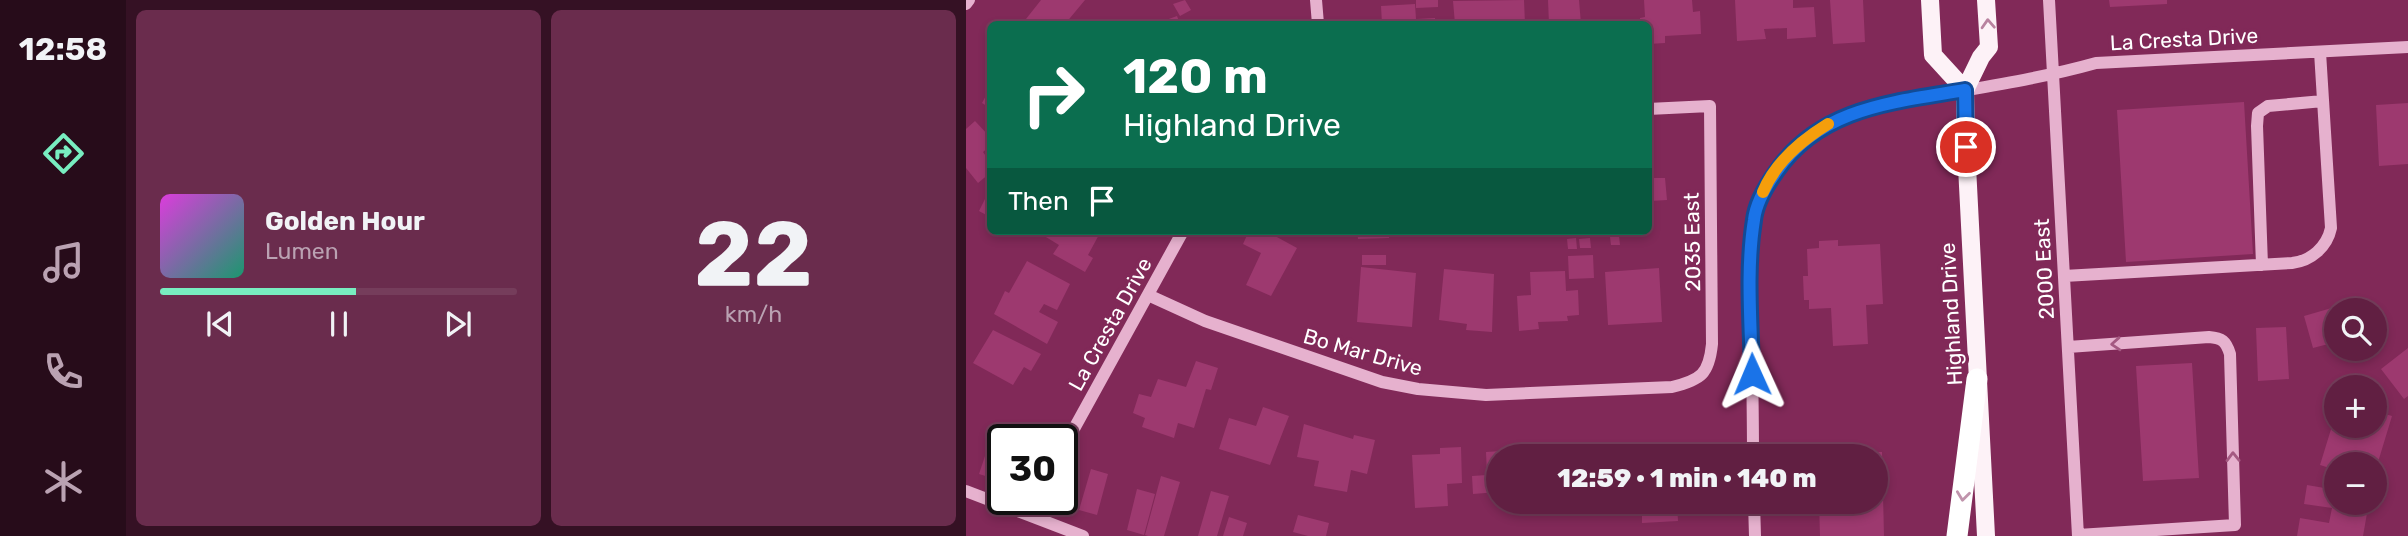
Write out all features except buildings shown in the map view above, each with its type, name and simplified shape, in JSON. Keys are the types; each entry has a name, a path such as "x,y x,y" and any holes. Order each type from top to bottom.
{"highway":[{"path":"1957,536 1977,379"}],"main road":[{"path":"1930,0 1933,55 1965,90"},
{"name":"Highland Drive","path":"1986,0 1989,47 1981,57 1965,90 1986,536"}],"street":[{"path":"1316,0 1318,21"},
{"name":"2000 East","path":"2049,0 2078,536"},
{"name":"La Cresta Drive","path":"1754,444 1751,264 1754,217 1766,186 1785,159 1808,137 1832,121 1899,102 2053,75 2096,63 2408,47"},
{"path":"2064,276 2300,262 2316,253 2331,228 2320,52"},
{"path":"2262,265 2256,126 2258,113 2269,106 2323,101"},
{"name":"2035 East","path":"1652,109 1710,106 1712,344 1710,363 1702,375"},
{"name":"La Cresta Drive","path":"1077,424 1181,235"},
{"name":"Bo Mar Drive","path":"1148,295 1205,321 1382,382 1418,389 1486,395 1672,387 1689,383 1702,375"},
{"path":"2068,347 2221,338 2227,343 2231,374 2235,525 2078,536"},
{"path":"966,491 1083,536"},
{"path":"1754,514 1755,536"}],"slow traffic":[{"path":"1763,192 1785,159 1808,137 1828,124"}],"route":[{"path":"1752,374 1751,264 1754,217 1766,186 1785,159 1808,137 1832,121 1864,110 1965,90 1966,147"}]}
